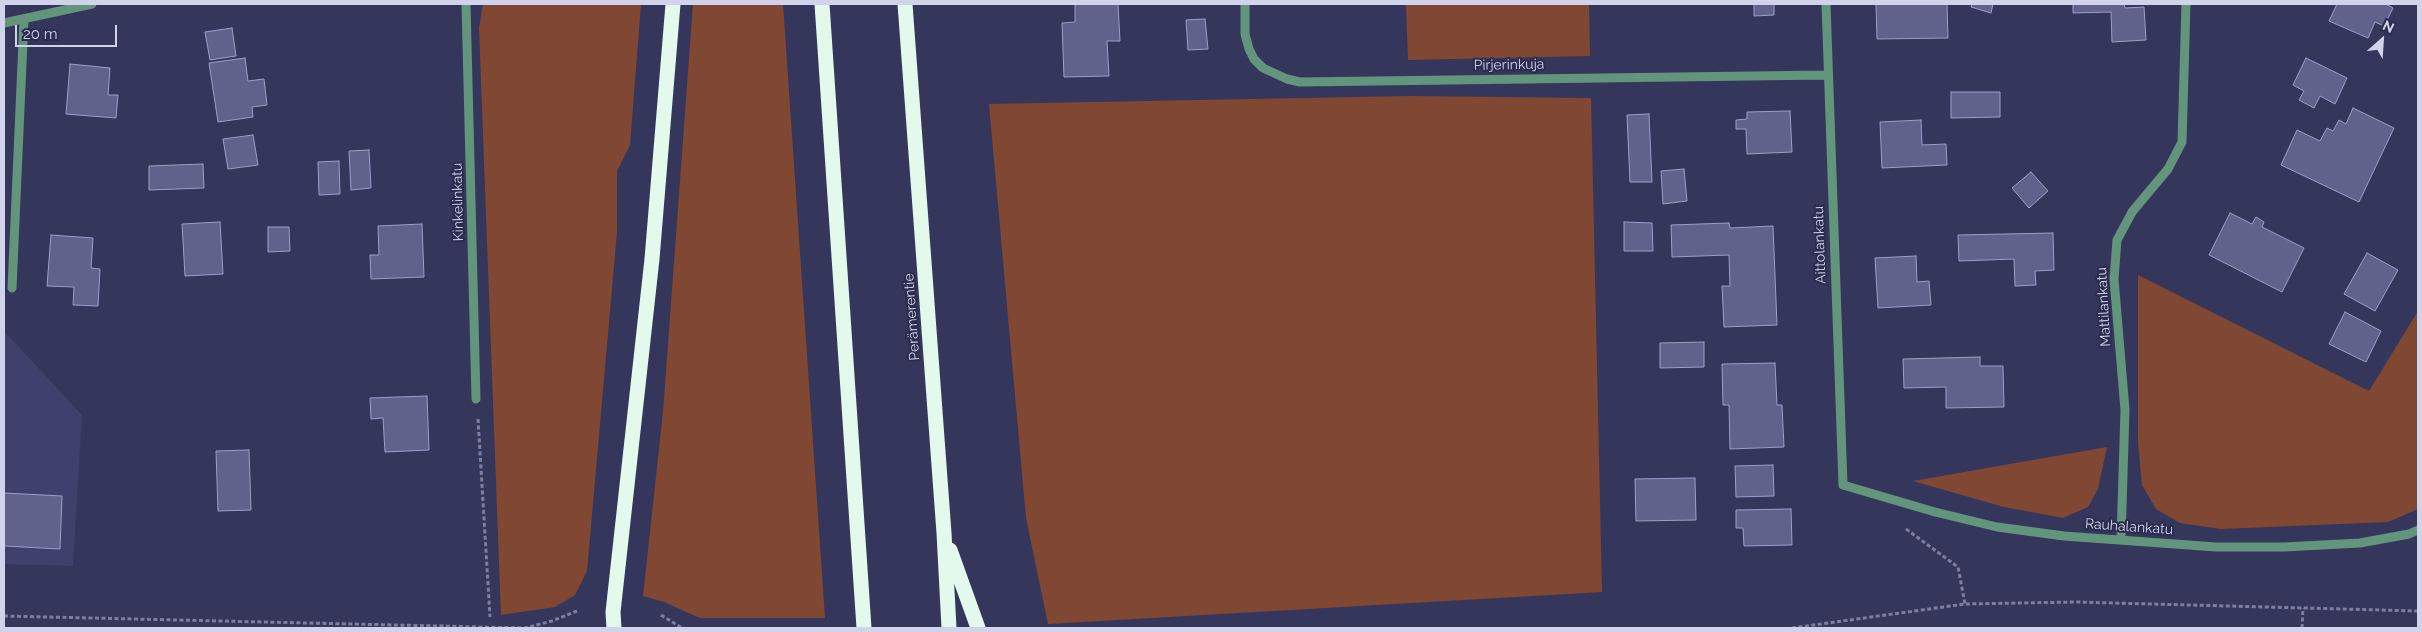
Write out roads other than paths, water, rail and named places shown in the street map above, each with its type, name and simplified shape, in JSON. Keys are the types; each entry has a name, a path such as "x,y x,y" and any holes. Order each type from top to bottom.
{"highway":[{"path":"614,628 613,612 652,259 673,4"},
{"path":"822,4 864,628"},
{"name":"Perämerentie","path":"905,4 944,533 949,628"},
{"path":"944,533 978,628"}],"street":[{"path":"4,23 92,4"},
{"name":"Kinkelinkatu","path":"466,4 476,399"},
{"name":"Pirjerinkuja","path":"1244,4 1245,34 1254,59 1263,68 1274,74 1300,82 1827,76"},
{"name":"Aittolankatu","path":"1826,4 1827,76 1843,485"},
{"name":"Mattilankatu","path":"2121,539 2125,410 2114,279 2117,240 2132,212 2168,169 2182,142 2186,4"},
{"path":"12,288 24,19"},
{"name":"Rauhalankatu","path":"1843,485 1997,528 2064,536 2216,547 2284,547 2360,543 2409,534 2418,530"}]}
